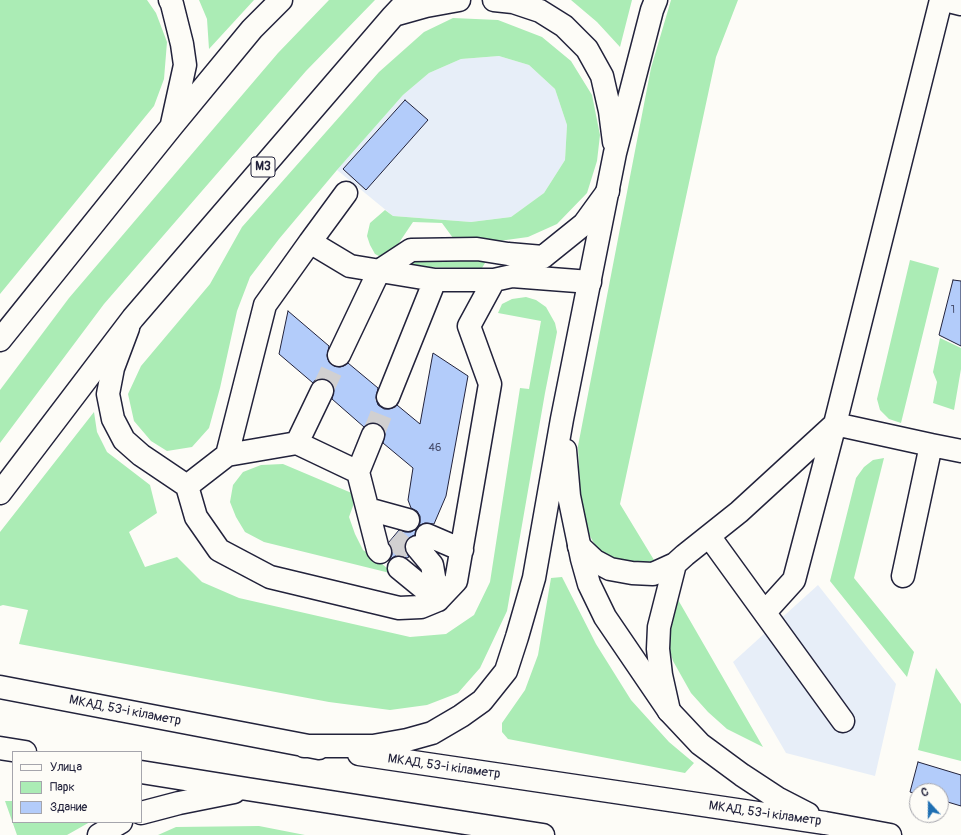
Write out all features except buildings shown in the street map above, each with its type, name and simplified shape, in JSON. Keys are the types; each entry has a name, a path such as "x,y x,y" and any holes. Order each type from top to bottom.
{"main road":[{"path":"170,0 182,44 185,64 172,126"},
{"path":"0,340 172,126 252,30 281,0"},
{"name":"М3","path":"0,493 133,318 408,0"},
{"path":"393,16 426,6 459,0"},
{"path":"494,0 513,2 540,11 564,26 587,49 602,76 610,111 615,153"},
{"path":"304,746 373,746 407,740 432,733 461,716 482,701 506,671 518,637 534,578 562,419 615,153 652,10 656,0"},
{"path":"765,612 794,580 942,0"},
{"path":"945,0 961,4"},
{"path":"133,318 113,368 108,394 113,419 124,440 140,455 188,486 196,517 219,550 270,577 399,608 421,607 438,600 456,581 462,550 490,384 469,326 503,278 542,257 584,224 608,191"},
{"path":"227,454 265,305 346,193"},
{"path":"310,242 350,266 435,280 503,278 590,282"},
{"path":"339,355 379,271 411,250 477,249 542,257"},
{"path":"388,397 435,280"},
{"path":"297,443 322,391"},
{"path":"562,419 568,496 589,584 605,618 669,711 700,744 742,775 777,798 825,823"},
{"path":"835,424 961,451"},
{"path":"579,546 595,561 610,569 632,573 653,574 675,564 739,512 835,424"},
{"path":"368,509 395,535 378,550 358,472 373,435"},
{"path":"188,486 227,454 297,443 358,472"},
{"path":"903,576 931,445"},
{"path":"709,536 844,721"},
{"path":"438,600 413,551 462,550"},
{"path":"669,711 661,675 658,649 659,627 675,564"},
{"name":"МКАД, 53-і кіламетр","path":"0,687 304,746 825,823 890,835"},
{"path":"0,748 19,751"},
{"path":"142,772 543,835"},
{"path":"142,813 179,803 247,789"},
{"path":"100,835 119,823"}],"shaded area":[{"path":"499,56 529,65 555,89 567,125 565,160 544,193 511,217 471,222 393,216 337,170 403,95 429,73 461,59"},
{"path":"818,585 896,684 875,776 786,753 733,662"}],"green space":[{"path":"0,0 147,0 156,13 167,42 164,79 154,106 0,294"},
{"path":"199,0 254,0 209,49 207,19"},
{"path":"329,0 375,0 306,71 104,304 0,443 0,390 69,298 278,53"},
{"path":"571,0 632,0 620,47 597,22"},
{"path":"671,0 738,0 716,57 620,504 654,560 635,567 602,554 586,529 580,490 578,446 651,68"},
{"path":"453,18 498,20 542,37 571,61 592,95 600,135 597,161 587,193 557,224 528,237 499,241 453,238 442,223 413,222 388,259 375,254 367,236 370,223 385,210 393,216 471,222 511,217 544,193 565,160 567,125 555,89 529,65 499,56 461,59 429,73 403,95 337,170 279,239 250,277 237,311 220,388 209,428 192,447 167,451 151,441 134,421 128,394 141,366 210,284 242,227 379,72 424,32"},
{"path":"413,257 484,259 485,263 482,268 413,267 409,263"},
{"path":"910,260 939,268 901,423 889,419 880,410 877,399"},
{"path":"526,297 536,300 546,307 555,323 557,332 507,611 480,668 458,693 427,705 390,710 329,702 19,644 28,610 3,605 0,606 0,532 94,412 97,432 107,452 150,485 157,513 129,532 145,567 177,557 202,582 239,598 410,637 446,634 474,615 490,582 520,388 529,389 541,321 498,313 502,304 512,299"},
{"path":"940,338 961,348 961,369 954,410 933,403 937,382 933,372"},
{"path":"884,458 854,578 914,652 907,677 830,581 856,478 864,467 873,460"},
{"path":"283,464 354,494 353,506 349,517 363,550 394,574 264,542 245,532 236,517 230,502 233,485 243,472 261,465"},
{"path":"562,577 596,644 631,700 669,742 694,763 685,773 508,739 502,732 502,723 525,690 538,655 551,578"},
{"path":"677,598 763,747 727,729 708,712 691,693 673,661 666,638"},
{"path":"936,668 961,704 961,761 918,750"},
{"path":"5,801 12,801 12,821"},
{"path":"13,823 88,823 67,835 17,835"},
{"path":"259,826 305,835 158,835 176,827"}],"tunnel":[{"path":"322,391 339,355"},
{"path":"373,435 388,397"},
{"path":"393,538 411,554"}]}
